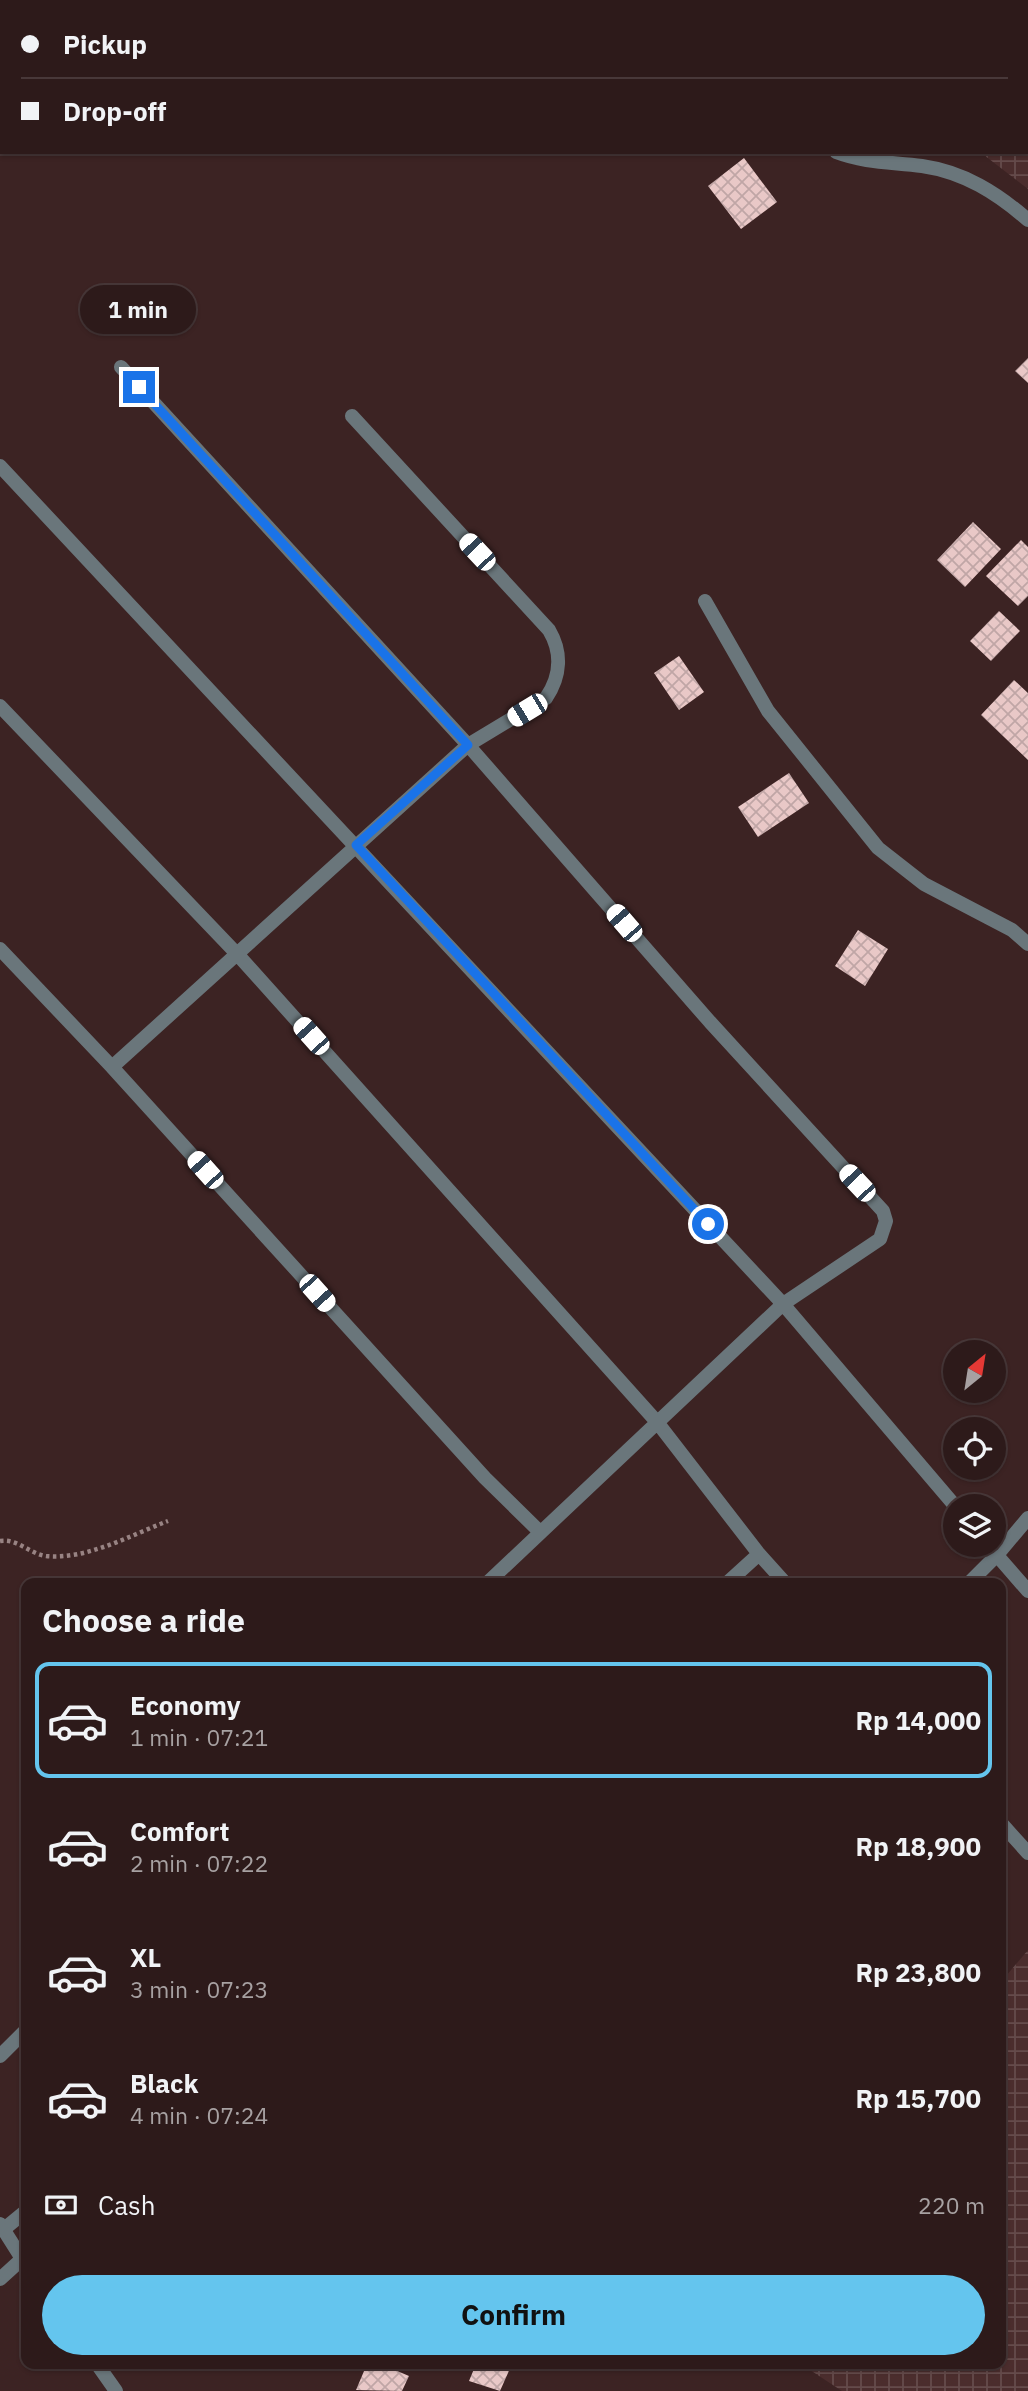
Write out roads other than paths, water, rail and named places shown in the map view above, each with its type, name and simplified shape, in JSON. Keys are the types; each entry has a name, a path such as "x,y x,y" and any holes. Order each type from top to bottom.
{"street":[{"path":"841,154 864,163 925,167 959,175 999,195 1028,220"},
{"path":"121,367 468,745 701,1011 883,1211 886,1221 880,1239 783,1304 492,1578"},
{"path":"112,1067 468,745 546,698 555,680 559,647 549,630 352,416"},
{"path":"0,466 783,1304 945,1494"},
{"path":"705,601 768,711 878,848 924,884 1012,930 1028,944"},
{"path":"0,706 238,955 657,1422 781,1578"},
{"path":"0,949 112,1067 476,1468 540,1532"},
{"path":"1006,1538 1028,1518"},
{"path":"733,1578 759,1554"},
{"path":"972,1578 988,1557"},
{"path":"999,1557 1028,1591"},
{"path":"1006,1829 1028,1853"},
{"path":"0,2056 21,2035"},
{"path":"21,2214 2,2227 21,2257"},
{"path":"0,2279 21,2264"},
{"path":"100,2369 114,2390"}]}
